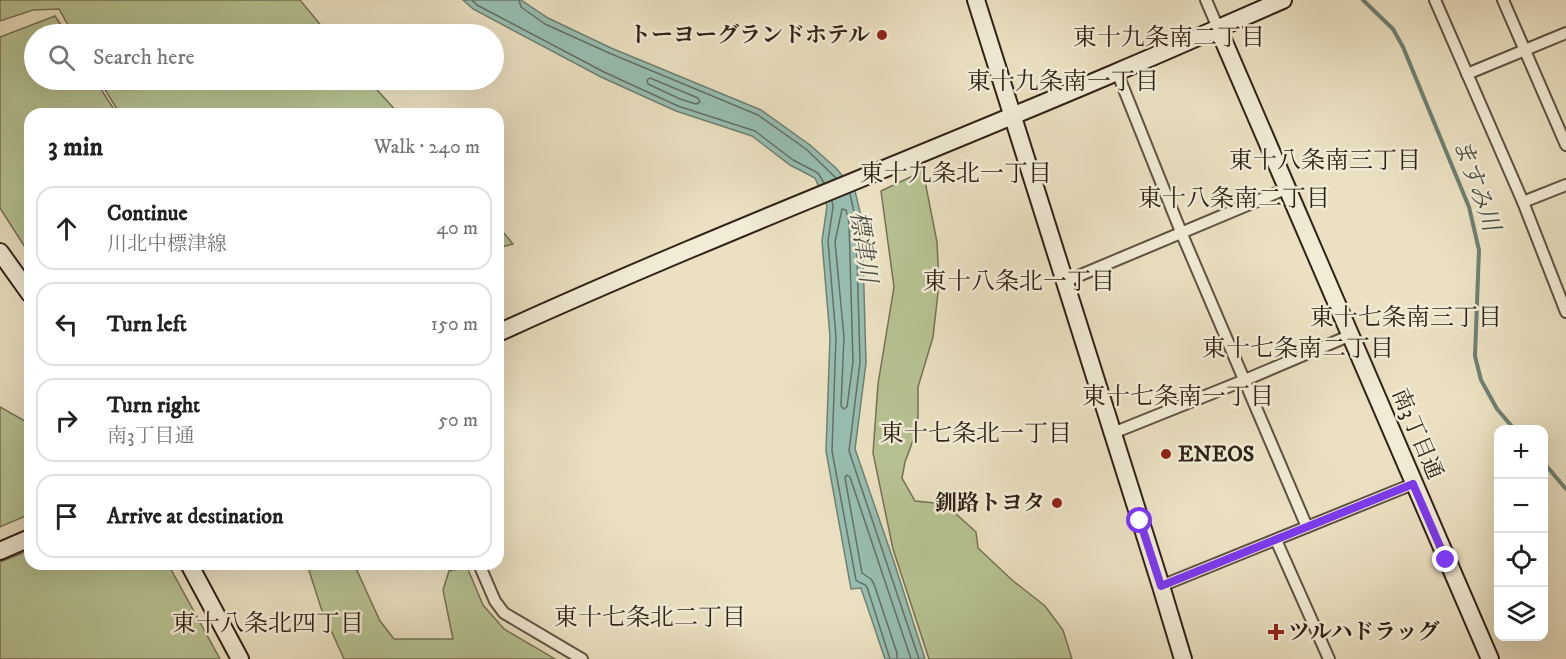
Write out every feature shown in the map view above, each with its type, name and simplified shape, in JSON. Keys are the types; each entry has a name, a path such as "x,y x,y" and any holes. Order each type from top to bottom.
{"street":[{"path":"976,0 1183,659"},
{"path":"1206,0 1218,28"},
{"path":"504,330 573,299 1117,72 1283,0"},
{"path":"1435,0 1523,202 1566,312"},
{"path":"1503,0 1566,145"},
{"name":"南3丁目通","path":"1218,28 1490,659"},
{"path":"1467,74 1566,33"},
{"path":"1117,72 1181,232 1307,527"},
{"path":"1523,202 1566,185"},
{"path":"1064,282 1288,188"},
{"path":"0,252 24,286"},
{"path":"1113,433 1351,335"},
{"path":"1161,586 1413,484"},
{"path":"1276,540 1329,659"},
{"path":"0,551 24,541"},
{"path":"192,570 240,659"},
{"path":"482,570 495,601 504,613 582,659"}],"green space":[{"path":"0,0 300,0 320,24 67,24 59,9 33,10 0,21"},
{"path":"55,16 60,24 34,24"},
{"path":"24,28 24,90 101,90 113,108 24,108 24,246 0,208 0,37"},
{"path":"105,90 377,90 394,108 116,108"},
{"path":"923,171 937,242 939,284 933,337 918,387 918,427 905,462 902,478 915,501 945,504 976,532 978,548 1012,580 1045,606 1063,630 1072,659 929,659 893,549 873,453 878,384 894,287 881,191"},
{"path":"504,233 513,244 504,246"},
{"path":"0,407 24,421 24,517 0,527"},
{"path":"24,552 24,570 171,570 220,659 0,659 0,562"},
{"path":"309,570 357,570 380,621 394,639 453,639 443,590 449,571 468,570 483,605 504,629 555,659 344,659 321,608"}],"water":[{"path":"463,0 521,0 548,18 611,48 761,110 810,145 836,168 855,191 862,220 866,363 855,449 925,659 885,659 861,588 851,589 826,451 830,337 822,241 827,206 815,178 790,165 752,136 676,111 601,77 473,9"}],"waterway":[{"name":"ますみ川","path":"1363,0 1393,29 1403,47 1469,207 1479,250 1475,356 1481,380 1497,409 1511,425"},
{"name":"ますみ川","path":"1548,468 1566,489"}],"place":[{"name":"トーヨーグランドホテル","path":"882,35"},
{"name":"ENEOS","path":"1166,454"},
{"name":"釧路トヨタ","path":"1057,503"},
{"name":"ツルハドラッグ","path":"1276,632"}],"district":[{"name":"東十九条南二丁目","path":"1169,38"},
{"name":"東十九条南一丁目","path":"1063,82"},
{"name":"東十八条南三丁目","path":"1325,161"},
{"name":"東十九条北一丁目","path":"956,174"},
{"name":"東十八条南二丁目","path":"1234,199"},
{"name":"東十八条北一丁目","path":"1019,282"},
{"name":"東十七条南三丁目","path":"1406,318"},
{"name":"東十七条南二丁目","path":"1298,349"},
{"name":"東十七条南一丁目","path":"1178,397"},
{"name":"東十七条北一丁目","path":"976,434"},
{"name":"東十七条北二丁目","path":"650,618"},
{"name":"東十八条北四丁目","path":"268,624"}],"route":[{"path":"1140,521 1161,586 1413,484 1446,560"}],"water label":[{"name":"標津川","path":"863,247"}]}
